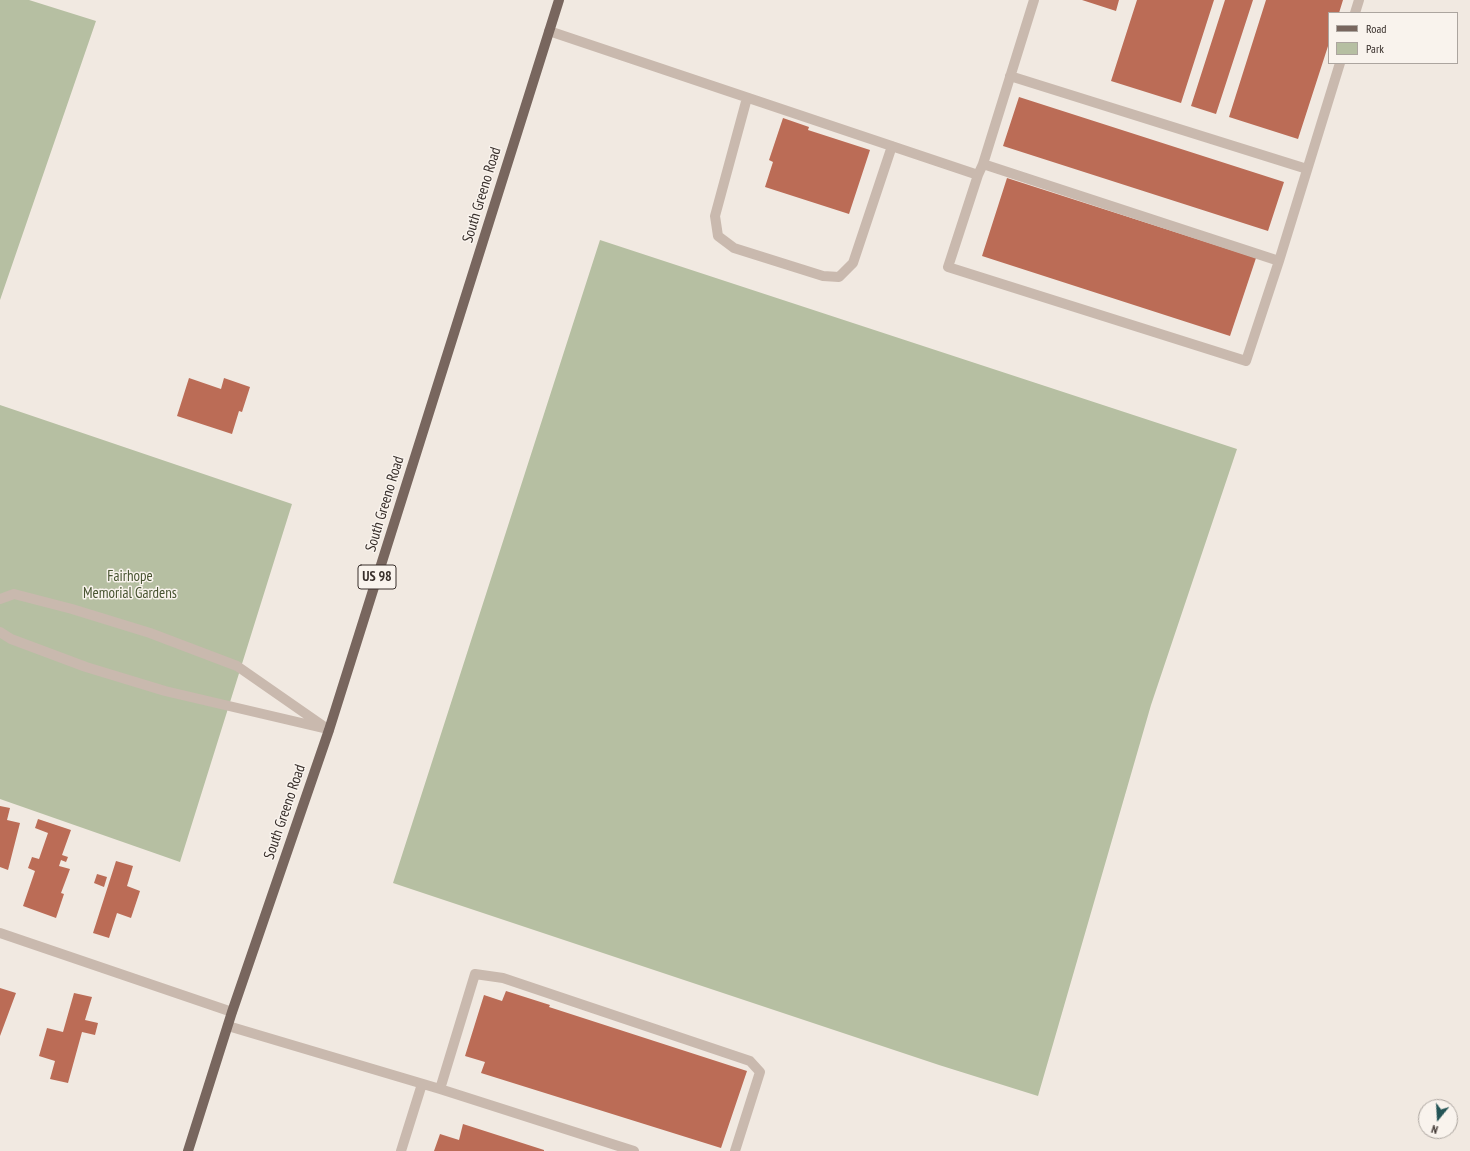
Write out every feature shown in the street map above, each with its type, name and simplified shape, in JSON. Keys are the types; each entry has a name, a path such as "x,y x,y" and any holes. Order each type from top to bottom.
{"main road":[{"name":"South Greeno Road","path":"188,1151 232,1012 329,730 559,0"}],"street":[{"path":"1034,0 983,164 948,267 1246,361 1279,261 1340,64"},
{"path":"1355,12 1359,0"},
{"path":"549,31 978,175"},
{"path":"1010,76 1307,169"},
{"path":"747,98 715,216 718,236 734,248 823,276 839,277 852,263 892,146"},
{"path":"983,164 1279,261"},
{"path":"0,599 14,594 72,609 150,633 237,666 329,730"},
{"path":"0,632 11,639 86,667 165,691 329,730"},
{"path":"0,934 232,1012"},
{"path":"440,1089 475,974 502,978 750,1061 760,1072 735,1151"},
{"path":"228,1026 440,1089 634,1151"},
{"path":"401,1151 422,1084"}],"green space":[{"path":"0,0 29,0 96,21 0,300"},
{"path":"600,240 1237,449 1151,705 1038,1096 939,1065 393,883"},
{"name":"Fairhope Memorial Gardens","path":"0,405 292,504 180,862 0,799"}],"building":[{"path":"1082,0 1119,0 1116,11"},
{"path":"1137,0 1214,0 1181,103 1111,81"},
{"path":"1225,0 1253,0 1216,114 1191,106"},
{"path":"1266,0 1343,0 1339,12 1328,12 1328,46 1298,139 1229,117"},
{"path":"1019,97 1284,182 1268,231 1003,146"},
{"path":"783,118 809,127 808,130 870,150 849,214 765,187 773,162 769,160"},
{"path":"1007,178 1256,258 1230,336 982,256"},
{"path":"189,378 221,389 224,378 250,387 242,412 239,411 232,434 177,416"},
{"path":"0,806 10,808 7,820 20,823 8,870 0,867"},
{"path":"38,819 71,830 62,855 68,857 66,862 61,860 59,866 70,869 61,893 64,894 56,918 23,906 35,871 28,868 32,857 39,859 48,833 35,828"},
{"path":"116,861 133,866 127,886 140,891 131,918 117,913 109,938 93,933"},
{"path":"97,874 107,877 104,887 94,883"},
{"path":"0,988 16,993 0,1036"},
{"path":"506,991 550,1005 549,1007 747,1071 721,1148 481,1073 485,1062 465,1056 484,995 502,1001"},
{"path":"74,993 92,997 85,1020 98,1023 95,1035 82,1032 68,1083 50,1079 55,1061 39,1056 47,1028 63,1032"},
{"path":"463,1124 544,1151 434,1151 440,1134 459,1140"}]}
